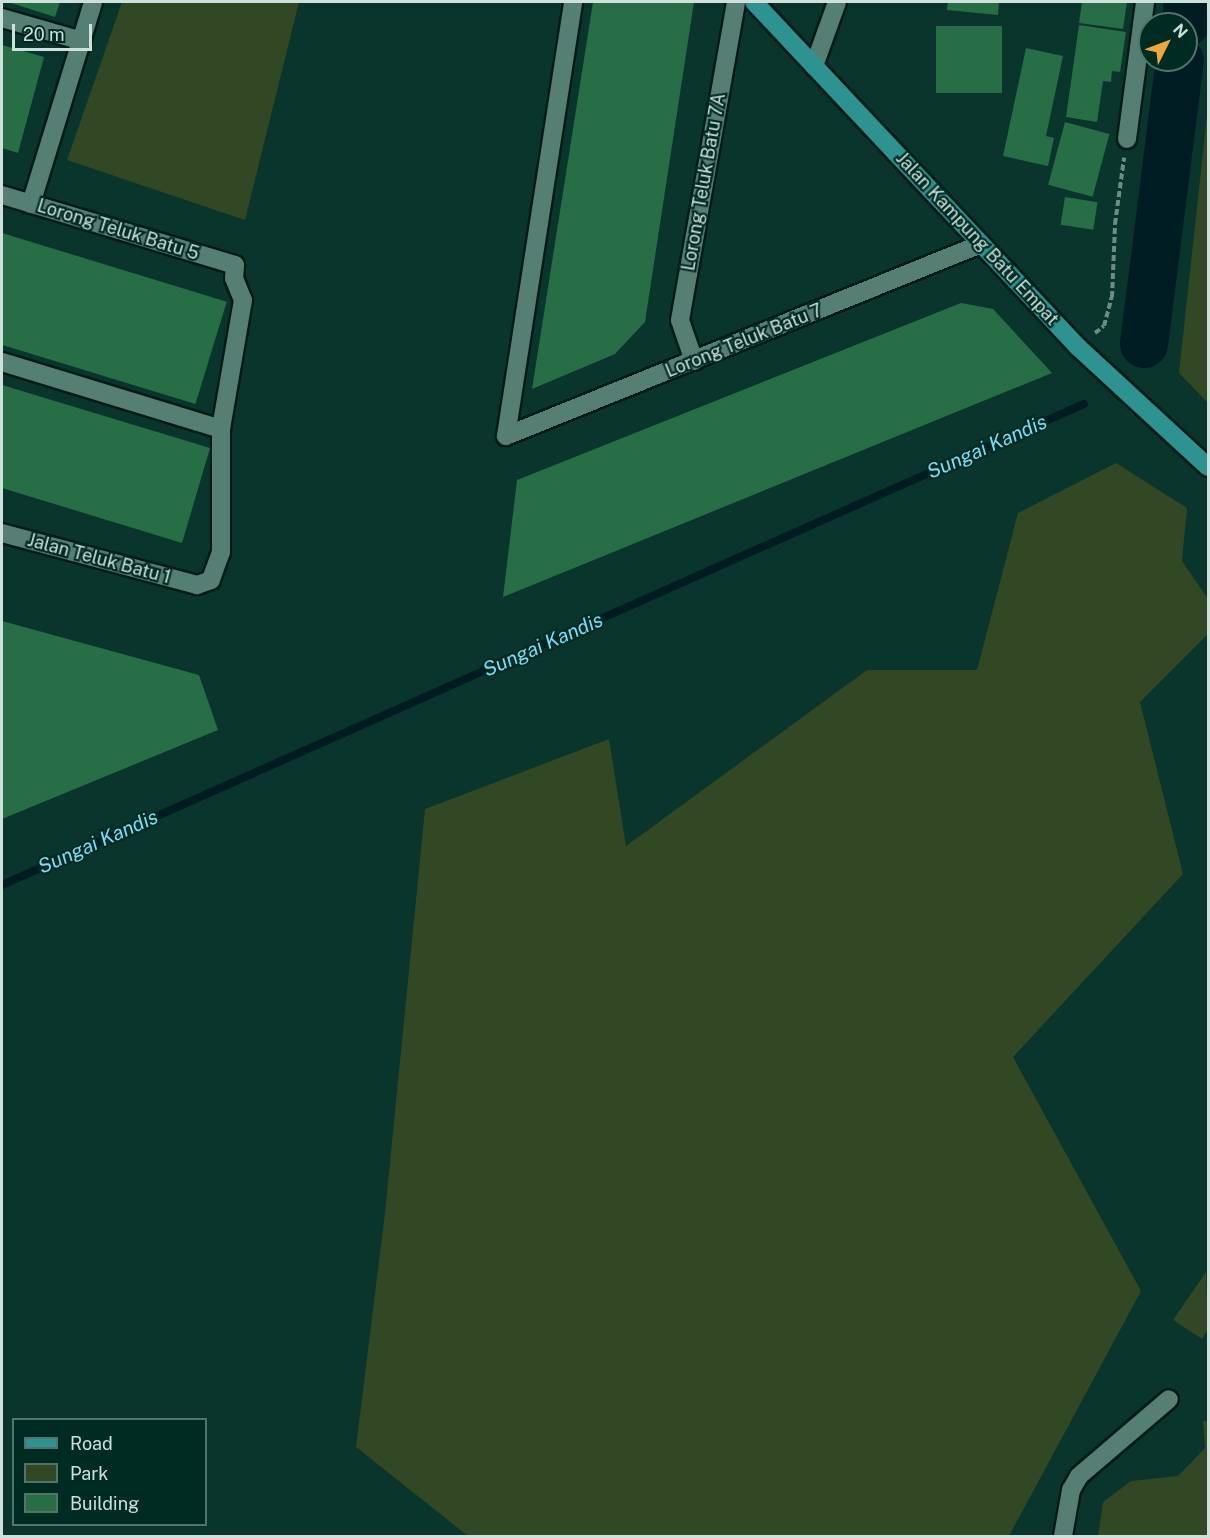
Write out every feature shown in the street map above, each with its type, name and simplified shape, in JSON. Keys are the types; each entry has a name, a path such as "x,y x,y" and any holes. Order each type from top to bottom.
{"main road":[{"name":"Jalan Kampung Batu Empat","path":"754,2 1078,347 1209,467"}],"street":[{"path":"31,204 93,2"},
{"name":"Lorong Teluk Batu 7","path":"573,2 506,436 981,244"},
{"name":"Lorong Teluk Batu 7A","path":"694,361 680,320 736,2"},
{"path":"814,66 837,2"},
{"path":"1127,139 1145,2"},
{"path":"2,18 82,41"},
{"name":"Lorong Teluk Batu 5","path":"2,195 235,265 234,278 243,300 221,429"},
{"path":"2,362 221,429"},
{"name":"Jalan Teluk Batu 1","path":"2,533 197,585 211,580 221,552 221,429"},
{"path":"1063,1536 1071,1490 1079,1476 1168,1399"}],"path":[{"path":"1078,347 1104,326 1112,297 1115,224 1127,139"}],"green space":[{"path":"122,2 299,2 245,220 67,160"},
{"path":"1208,106 1208,403 1179,373"},
{"path":"1116,463 1187,508 1182,561 1208,599 1208,634 1140,702 1183,874 1013,1057 1141,1291 1009,1536 468,1536 356,1447 385,1213 425,809 609,739 626,846 867,670 977,670 1018,513"},
{"path":"1206,1272 1208,1329 1202,1339 1173,1320"},
{"path":"1203,1421 1208,1421 1208,1536 1098,1536 1103,1502 1131,1481 1178,1476 1205,1448"}],"building":[{"path":"8,2 60,2 55,17"},
{"path":"593,2 694,2 645,322 615,354 532,389"},
{"path":"948,2 999,2 998,15 947,10"},
{"path":"1082,2 1127,2 1123,29 1079,23"},
{"path":"1079,25 1126,32 1120,72 1112,71 1111,82 1103,81 1097,122 1066,117"},
{"path":"936,26 1002,26 1002,93 936,93"},
{"path":"2,45 44,57 18,153 2,148"},
{"path":"1026,48 1063,56 1046,136 1054,138 1048,166 1003,156"},
{"path":"1065,122 1109,134 1093,197 1048,185"},
{"path":"1065,197 1098,202 1093,230 1061,225"},
{"path":"2,233 227,302 195,404 2,345"},
{"path":"961,303 993,309 1052,373 503,597 517,480"},
{"path":"2,385 210,448 182,543 2,488"},
{"path":"2,621 199,675 218,730 2,819"}],"waterway":[{"name":"Sungai Kandis","path":"1187,12 1188,2"},
{"name":"Sungai Kandis","path":"1144,344 1178,72"},
{"name":"Sungai Kandis","path":"2,885 1084,404"}]}
